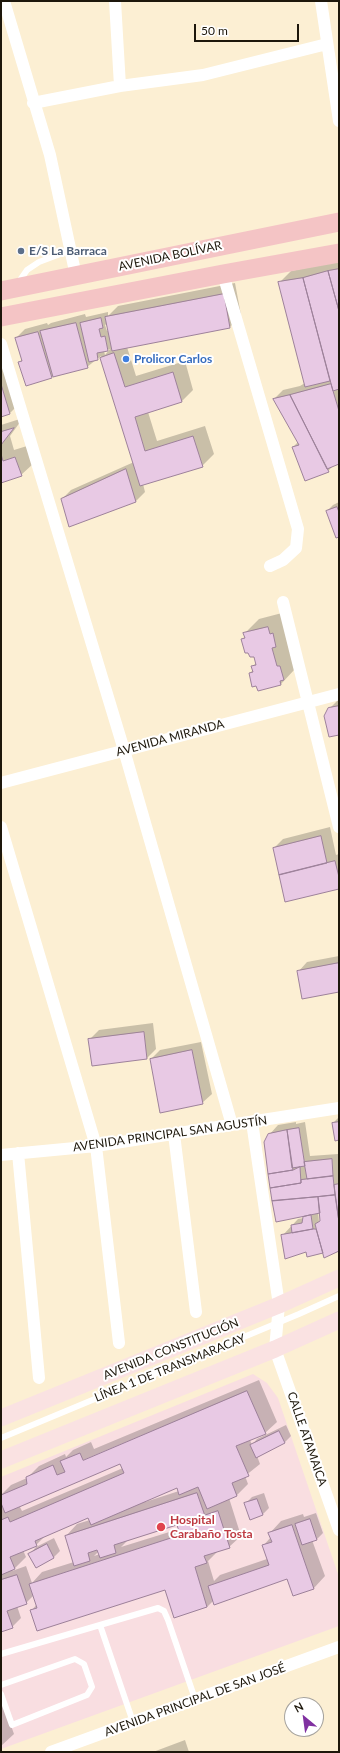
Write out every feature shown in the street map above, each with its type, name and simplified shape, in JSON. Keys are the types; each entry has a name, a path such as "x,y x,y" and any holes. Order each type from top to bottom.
{"main road":[{"name":"AVENIDA BOLÍVAR","path":"8,290 339,222"},
{"path":"1,317 339,253"}],"street":[{"path":"4,1 33,103 50,155 76,276"},
{"path":"115,1 120,86"},
{"path":"321,1 339,121"},
{"path":"33,103 120,86 203,75 327,44"},
{"path":"223,274 298,529 296,548 283,560 270,566"},
{"path":"1,344 124,750 232,1125"},
{"path":"283,602 339,828"},
{"name":"AVENIDA MIRANDA","path":"1,783 307,701 339,694"},
{"path":"1,827 96,1146 119,1343"},
{"name":"AVENIDA PRINCIPAL SAN AGUSTÍN","path":"1,1155 96,1146 339,1108"},
{"path":"252,1122 279,1305 275,1349"},
{"path":"174,1134 196,1312"},
{"path":"18,1153 39,1378"},
{"name":"AVENIDA CONSTITUCIÓN","path":"1,1418 279,1305 339,1278"},
{"path":"1,1460 275,1349 339,1320"},
{"name":"CALLE ATAMAICA","path":"275,1349 339,1530"},
{"name":"AVENIDA PRINCIPAL DE SAN JOSÉ","path":"51,1752 339,1647"}],"lane":[{"path":"8,290 27,270 39,262 71,250"},
{"name":"LÍNEA 1 DE TRANSMARACAY","path":"1,1438 278,1324 339,1296"},
{"path":"1,1654 158,1608 164,1611 195,1700"},
{"path":"100,1625 133,1722"},
{"path":"1,1685 75,1659 84,1664 92,1687 87,1695 12,1725 1,1694"}],"shaded area":[{"name":"Hospital Carabaño Tosta","path":"253,1374 267,1383 278,1398 339,1577 339,1626 1,1749 1,1477"}],"building":[{"path":"339,269 339,311 328,271"},
{"path":"328,271 339,311 339,389 333,391 303,278"},
{"path":"303,278 330,381 305,387 278,282"},
{"path":"224,294 230,328 112,351 105,317"},
{"path":"101,318 103,328 99,329 101,337 105,336 108,351 97,353 98,360 89,362 80,323"},
{"path":"76,323 88,368 53,377 40,331"},
{"path":"38,332 52,378 26,386 18,362 22,361 15,338"},
{"path":"114,353 125,387 173,372 182,402 135,417 145,451 193,436 203,467 140,486 100,358"},
{"path":"1,384 10,414 1,417"},
{"path":"331,384 339,411 339,464 327,469 290,395"},
{"path":"290,395 329,472 305,481 292,447 299,445 273,399"},
{"path":"14,428 1,445 1,432"},
{"path":"1,454 3,461 15,457 22,476 1,483"},
{"path":"126,469 136,502 69,527 61,499"},
{"path":"337,507 339,512 339,537 336,538 326,511"},
{"path":"268,627 270,634 273,633 276,647 272,648 277,666 280,666 284,680 280,681 281,685 258,691 256,686 252,687 249,673 253,672 251,666 256,665 254,657 250,657 248,653 245,653 241,639 245,638 243,633"},
{"path":"339,706 339,735 329,737 324,716 328,708"},
{"path":"321,836 327,863 279,875 273,848"},
{"path":"335,861 339,877 339,889 285,902 279,875"},
{"path":"339,963 339,992 302,999 297,971"},
{"path":"144,1032 147,1059 92,1066 88,1039"},
{"path":"192,1050 203,1104 160,1113 150,1059"},
{"path":"339,1122 339,1140 335,1141 332,1123"},
{"path":"299,1128 305,1166 292,1168 287,1130"},
{"path":"287,1130 293,1170 268,1174 264,1142 268,1134"},
{"path":"332,1159 333,1176 307,1179 304,1162"},
{"path":"300,1167 301,1183 270,1188 268,1174 293,1170"},
{"path":"333,1176 335,1195 272,1201 270,1188 301,1183 301,1180"},
{"path":"339,1184 339,1222 334,1185"},
{"path":"335,1195 339,1222 339,1251 324,1258 315,1224 320,1221 318,1197"},
{"path":"318,1197 320,1213 276,1222 272,1201"},
{"path":"311,1215 313,1229 292,1233 291,1225 302,1223 303,1217"},
{"path":"316,1229 323,1253 307,1257 306,1252 285,1259 281,1235"},
{"path":"247,1391 266,1434 236,1446 249,1476 232,1483 237,1496 207,1509 198,1487 179,1495 177,1488 91,1525 88,1518 35,1541 37,1546 10,1557 15,1569 1,1575 1,1520 8,1517 10,1522 124,1473 120,1464 5,1513 1,1503 1,1495 27,1484 26,1477 53,1465 57,1475 65,1472 60,1461 80,1453 83,1460"},
{"path":"279,1431 285,1443 256,1458 250,1445"},
{"path":"197,1493 205,1516 114,1545 116,1553 100,1558 97,1550 88,1553 90,1561 74,1566 65,1536"},
{"path":"257,1499 263,1515 250,1520 244,1503"},
{"path":"218,1511 230,1548 204,1556 207,1563 195,1567 207,1607 174,1618 165,1590 37,1631 30,1610 37,1608 29,1584 180,1535 177,1525"},
{"path":"310,1519 317,1540 302,1545 295,1524"},
{"path":"292,1525 314,1589 293,1596 287,1579 214,1605 208,1586 269,1565 262,1545 272,1542 268,1533"},
{"path":"47,1544 54,1558 36,1568 28,1554"},
{"path":"17,1575 27,1604 7,1611 13,1628 1,1632 1,1580"}],"place":[{"name":"E/S La Barraca","path":"21,251"},
{"name":"Prolicor Carlos","path":"126,359"},
{"name":"Hospital Carabaño Tosta","path":"161,1527"}]}
